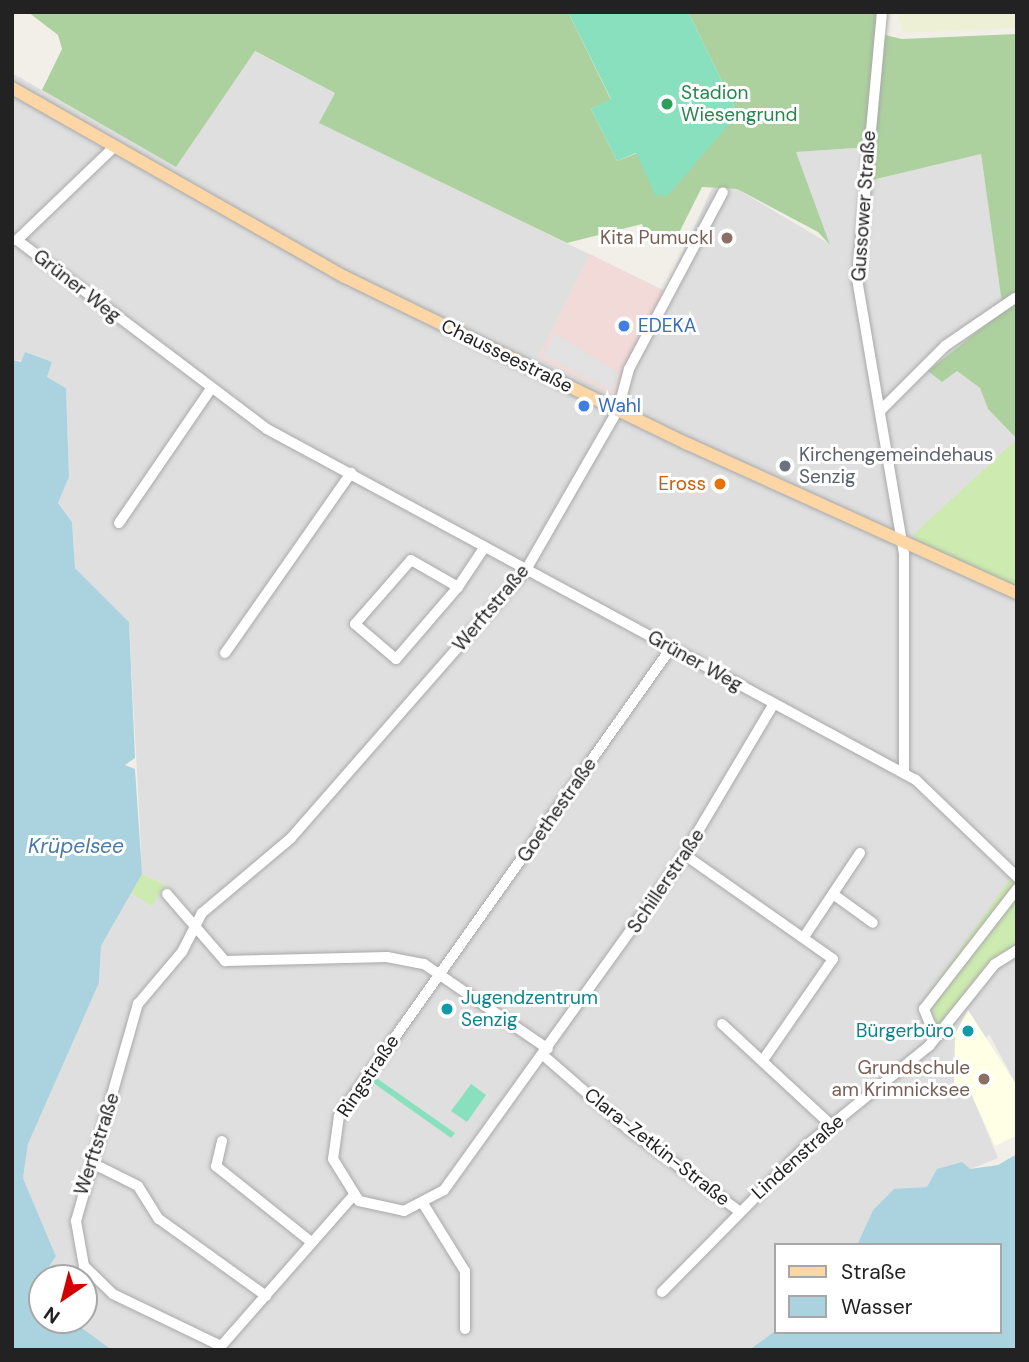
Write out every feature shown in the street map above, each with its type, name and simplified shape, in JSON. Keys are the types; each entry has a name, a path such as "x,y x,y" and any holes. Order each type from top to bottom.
{"main road":[{"name":"Chausseestraße","path":"12,88 345,277 618,410 1017,593"}],"street":[{"name":"Gussower Straße","path":"882,12 857,279 903,543 904,773"},
{"name":"Grüner Weg","path":"115,146 17,240 210,390 484,548 527,568 773,705 904,773 1017,877"},
{"name":"Werftstraße","path":"266,1296 221,1346 113,1294 84,1266 77,1206 92,1163 130,1019 194,926 221,894 292,838 527,568 618,410 629,369 723,192"},
{"path":"880,411 945,346 1015,298"},
{"path":"119,523 210,390"},
{"path":"225,653 351,473"},
{"path":"457,587 411,559 355,624 396,659 457,587 484,548"},
{"name":"Goethestraße","path":"442,971 671,648"},
{"name":"Schillerstraße","path":"546,1052 685,855 773,705"},
{"path":"804,937 860,853"},
{"path":"685,855 833,959 763,1060"},
{"path":"942,1033 932,1028 923,1009 1017,888"},
{"path":"167,894 225,961 387,957 442,971"},
{"path":"833,894 873,923"},
{"name":"Lindenstraße","path":"662,1292 739,1211 831,1125 942,1033 995,964 1017,950"},
{"name":"Clara-Zetkin-Straße","path":"442,971 546,1052 628,1129 739,1211"},
{"name":"Ringstraße","path":"353,1196 333,1159 335,1125 442,971"},
{"path":"722,1024 831,1125"},
{"path":"92,1163 138,1186 159,1219 266,1296 310,1241 353,1196 388,1211 424,1205 444,1190 546,1052"},
{"path":"222,1141 216,1166 310,1241"},
{"path":"424,1205 465,1271 465,1329"}],"shaded area":[{"path":"897,12 1017,12 1017,28 903,33"},
{"path":"254,51 335,93 320,123 665,291 712,188 737,189 828,243 795,152 871,147 868,181 981,154 1003,307 957,371 980,388 988,409 1017,439 1004,454 1017,588 1017,1086 989,1034 954,1090 970,1091 998,1158 927,1187 894,1190 873,1210 858,1243 774,1243 774,1332 749,1350 112,1350 90,1334 98,1334 98,1264 51,1264 56,1255 23,1178 28,1144 99,983 101,946 131,893 141,849 129,622 75,568 72,522 58,503 69,477 66,388 47,377 52,363 12,360 12,73 176,167"},
{"path":"590,254 665,292 614,394 538,358"},
{"path":"555,333 620,374 612,390 543,356"},
{"name":"Grundschule am Krimnicksee","path":"968,1010 1017,1086 1017,1135 995,1146 970,1091 954,1090 955,1034"}],"green space":[{"path":"28,12 568,12 611,100 591,109 617,161 738,114 688,12 877,12 876,33 902,39 1017,34 1017,296 1002,303 981,154 868,181 870,147 796,152 830,245 818,232 737,189 702,187 680,231 649,240 642,224 567,243 319,123 335,93 255,51 176,167 42,90 62,49 58,35"},
{"name":"Stadion Wiesengrund","path":"568,12 688,12 738,114 668,195 656,196 636,153 617,161 591,109 611,99"},
{"path":"1017,300 1017,439 988,409 980,388 957,371 942,382 928,371"},
{"path":"1017,439 1017,588 918,544 913,535"},
{"path":"1017,869 1017,945 937,1026 929,993"},
{"path":"142,874 165,885 152,906 131,893"},
{"path":"375,1077 455,1133 451,1138 372,1082"},
{"path":"471,1084 486,1095 467,1122 451,1111"}],"water":[{"name":"Krüpelsee","path":"25,352 52,362 47,377 66,388 69,477 58,503 72,522 75,568 129,622 135,758 125,765 135,769 142,874 101,946 99,983 28,1144 23,1178 56,1256 51,1264 28,1264 28,1334 90,1334 112,1350 12,1350 12,360 21,362"},
{"path":"1017,1154 1017,1350 749,1350 774,1332 774,1334 1001,1334 1001,1243 858,1243 873,1210 894,1189 927,1187 937,1169 962,1162 970,1169 998,1165"}],"place":[{"name":"Stadion Wiesengrund","path":"667,104"},
{"name":"Kita Pumuckl","path":"727,238"},
{"name":"EDEKA","path":"624,326"},
{"name":"Wahl","path":"584,406"},
{"name":"Kirchengemeindehaus Senzig","path":"785,466"},
{"name":"Eross","path":"720,484"},
{"name":"Jugendzentrum Senzig","path":"447,1009"},
{"name":"Bürgerbüro","path":"968,1031"},
{"name":"Grundschule am Krimnicksee","path":"984,1079"}]}
